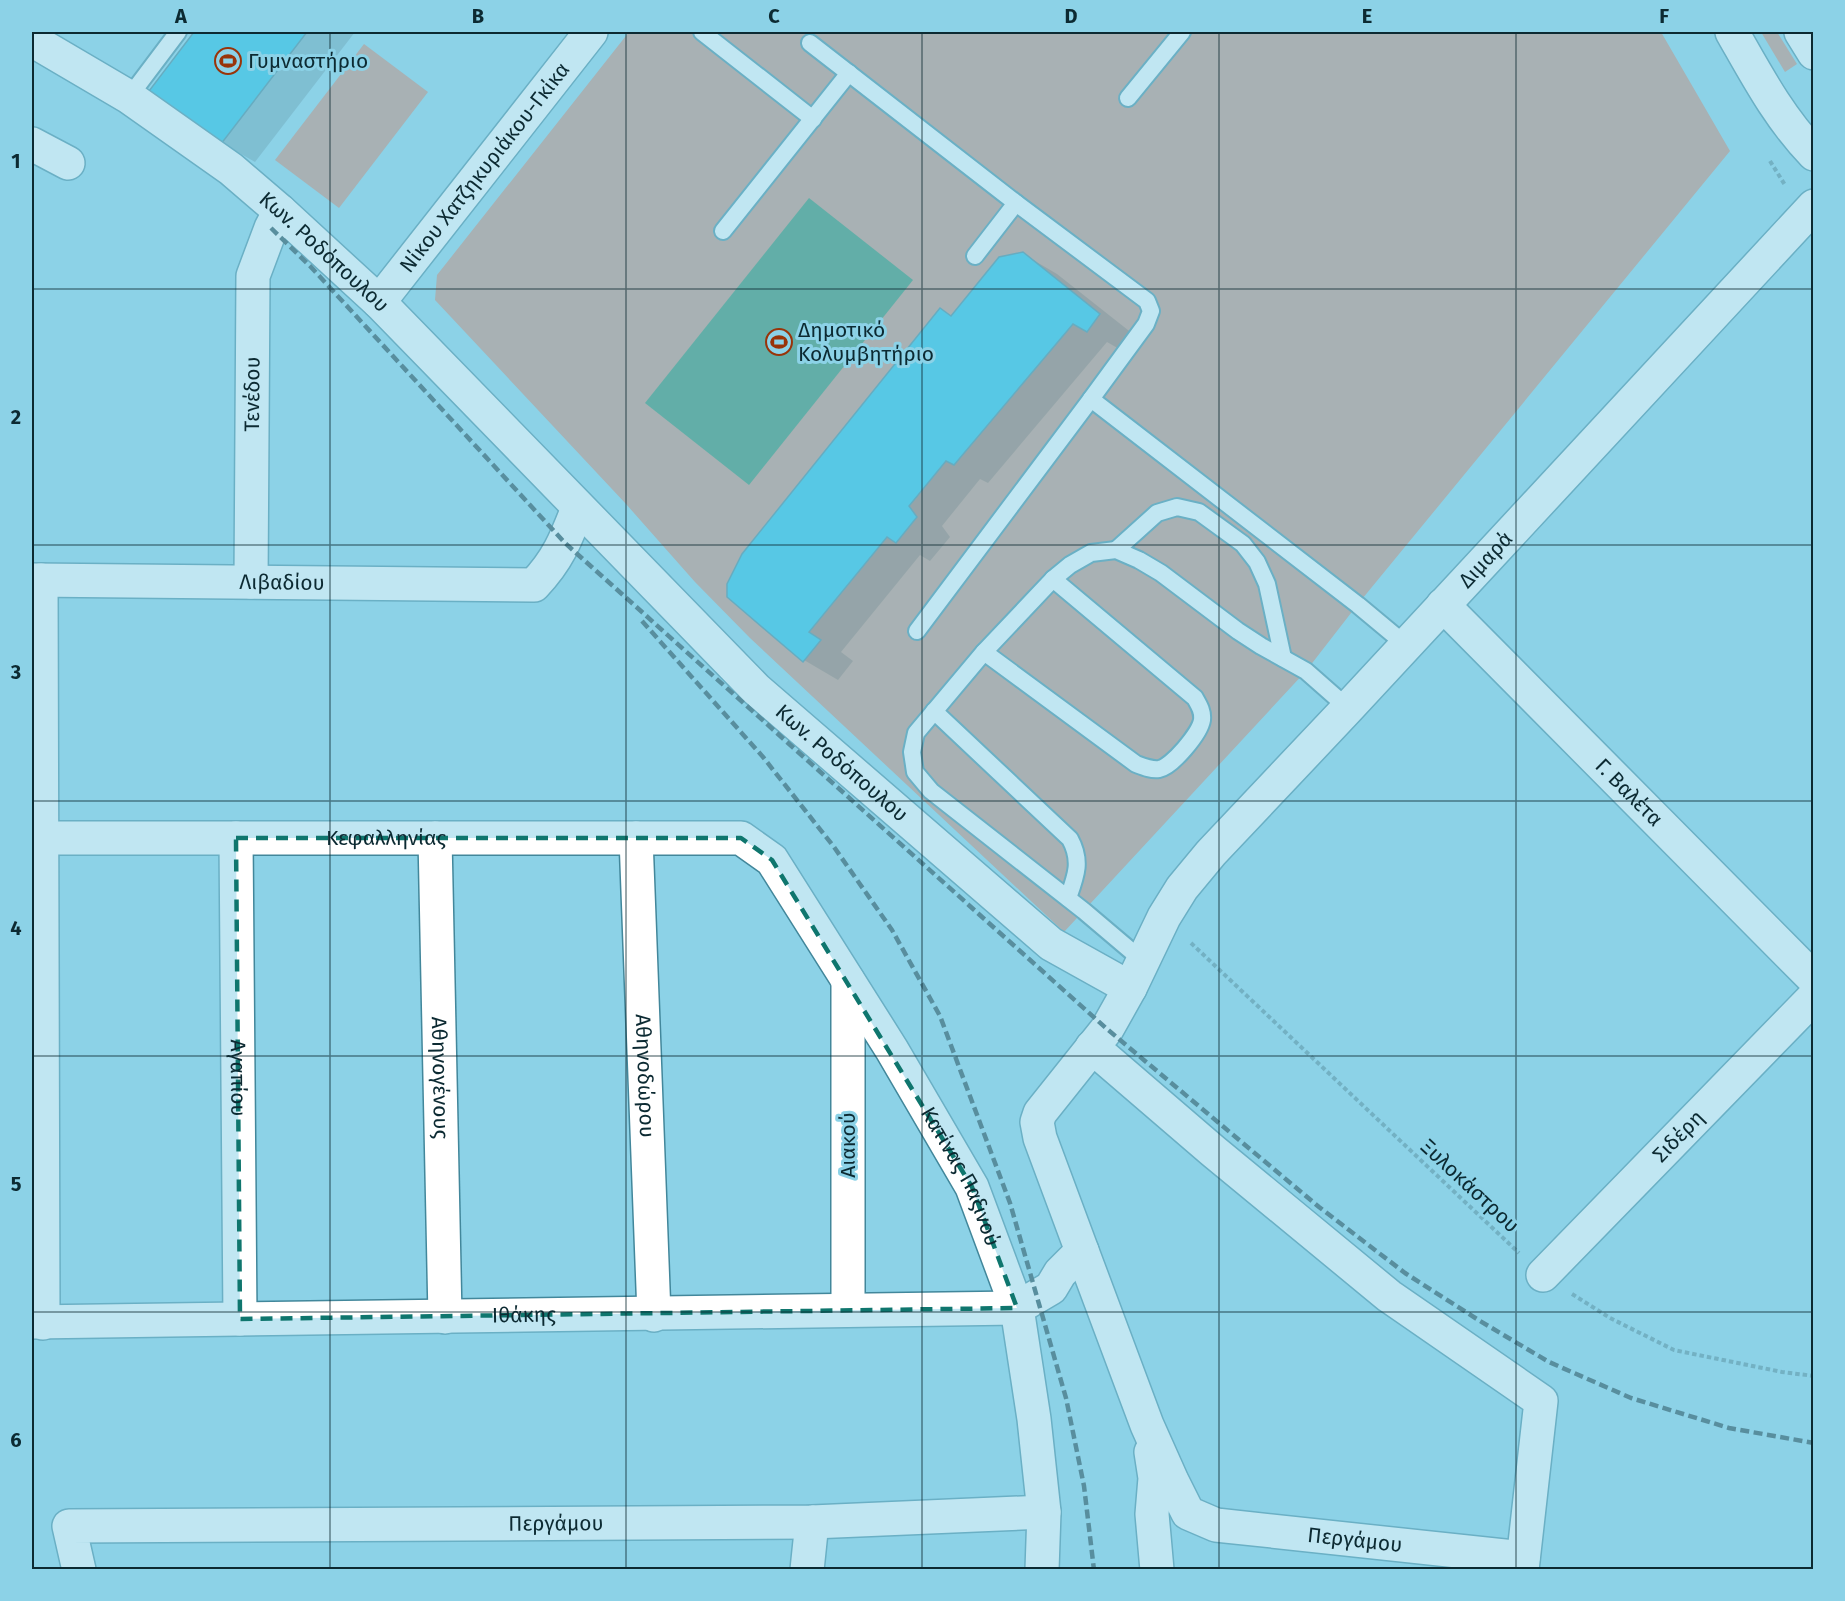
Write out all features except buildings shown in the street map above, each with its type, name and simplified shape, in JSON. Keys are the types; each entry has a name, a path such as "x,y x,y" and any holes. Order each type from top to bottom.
{"street":[{"name":"Νίκου Χατζηκυριάκου-Γκίκα","path":"379,302 591,32"},
{"path":"1732,32 1790,127 1814,154"},
{"path":"1801,32 1814,53"},
{"name":"Κων. Ροδόπουλου","path":"32,40 129,96 231,169 280,211 379,302 756,689 1051,944 1137,974"},
{"path":"32,144 68,163"},
{"name":"Διμαρά","path":"1082,1251 1040,1138 1037,1122 1044,1107 1107,1029 1164,917 1182,888 1211,853 1814,206"},
{"name":"Τενέδου","path":"251,582 253,276 267,237 280,211"},
{"name":"Λιβαδίου","path":"36,580 534,585 548,570 565,543 578,508"},
{"path":"36,580 37,1322"},
{"name":"Γ. Βαλέτα","path":"1443,605 1814,979"},
{"name":"Κεφαλληνίας","path":"37,838 741,838"},
{"name":"Αγαπίου","path":"236,838 240,1319"},
{"name":"Αθηνογένους","path":"435,838 445,1317"},
{"name":"Αθηνοδώρου","path":"636,838 654,1315"},
{"name":"Κατίνας Παξινού","path":"741,838 772,860 892,1050 972,1187 1017,1308 1034,1419 1044,1512 1042,1569"},
{"name":"Αιακού","path":"848,981 848,1310"},
{"name":"Σιδέρη","path":"1543,1275 1814,997"},
{"path":"1092,1047 1213,1151 1389,1296 1541,1401 1523,1564"},
{"path":"1017,1308 1051,1288 1060,1273 1082,1251 1147,1425 1155,1478 1152,1514 1157,1569"},
{"name":"Ιθάκης","path":"37,1322 654,1315 1017,1308"},
{"name":"Περγάμου","path":"1147,1425 1188,1513 1216,1525 1523,1564"},
{"name":"Περγάμου","path":"79,1569 69,1526 812,1522 1044,1512"},
{"path":"807,1569 812,1522"}],"lane":[{"path":"129,96 178,32"},
{"path":"702,32 813,119"},
{"path":"1128,98 1182,32"},
{"path":"810,43 1016,203 1147,301 1151,311 1146,324 917,631"},
{"path":"723,231 849,74"},
{"path":"975,256 1016,203"},
{"path":"1091,399 1358,604 1406,645"},
{"path":"1116,550 1157,513 1177,507 1199,512 1243,544 1257,562 1267,584 1283,658"},
{"path":"1137,974 1068,898 931,791 915,772 912,752 916,733 984,651 1053,579 1070,565 1091,553 1116,550 1161,573 1238,630 1306,671 1348,708"},
{"path":"984,651 1136,764 1159,769 1170,765 1198,731 1202,721 1201,709 1195,698 1053,579"},
{"path":"934,711 1070,839 1077,851 1077,863 1076,876 1068,898"}],"path":[{"name":"Ξυλοκάστρου","path":"1164,917 1543,1275 1610,1318 1674,1350 1782,1372 1814,1376"}],"highlighted area":[{"path":"236,838 741,838 772,860 972,1187 1017,1308 240,1319"}],"shaded area":[{"path":"629,32 1661,32 1730,151 1358,604 1306,671 1064,932 750,638 695,582 626,504 435,300 437,275"},
{"path":"1761,32 1777,32 1797,64 1785,72"},
{"path":"364,44 428,92 339,208 275,160"},
{"name":"Δημοτικό Κολυμβητήριο","path":"809,198 913,280 749,485 645,403"}],"railway":[{"path":"271,228 310,266 565,543 1107,1029 1319,1207 1405,1273 1549,1362 1631,1398 1729,1428 1814,1443"},
{"path":"642,621 763,757 834,847 892,930 940,1016 1010,1203 1066,1398 1084,1486 1094,1570"}],"place":[{"name":"Γυμναστήριο","path":"228,61"},
{"name":"Δημοτικό Κολυμβητήριο","path":"779,342"}]}
